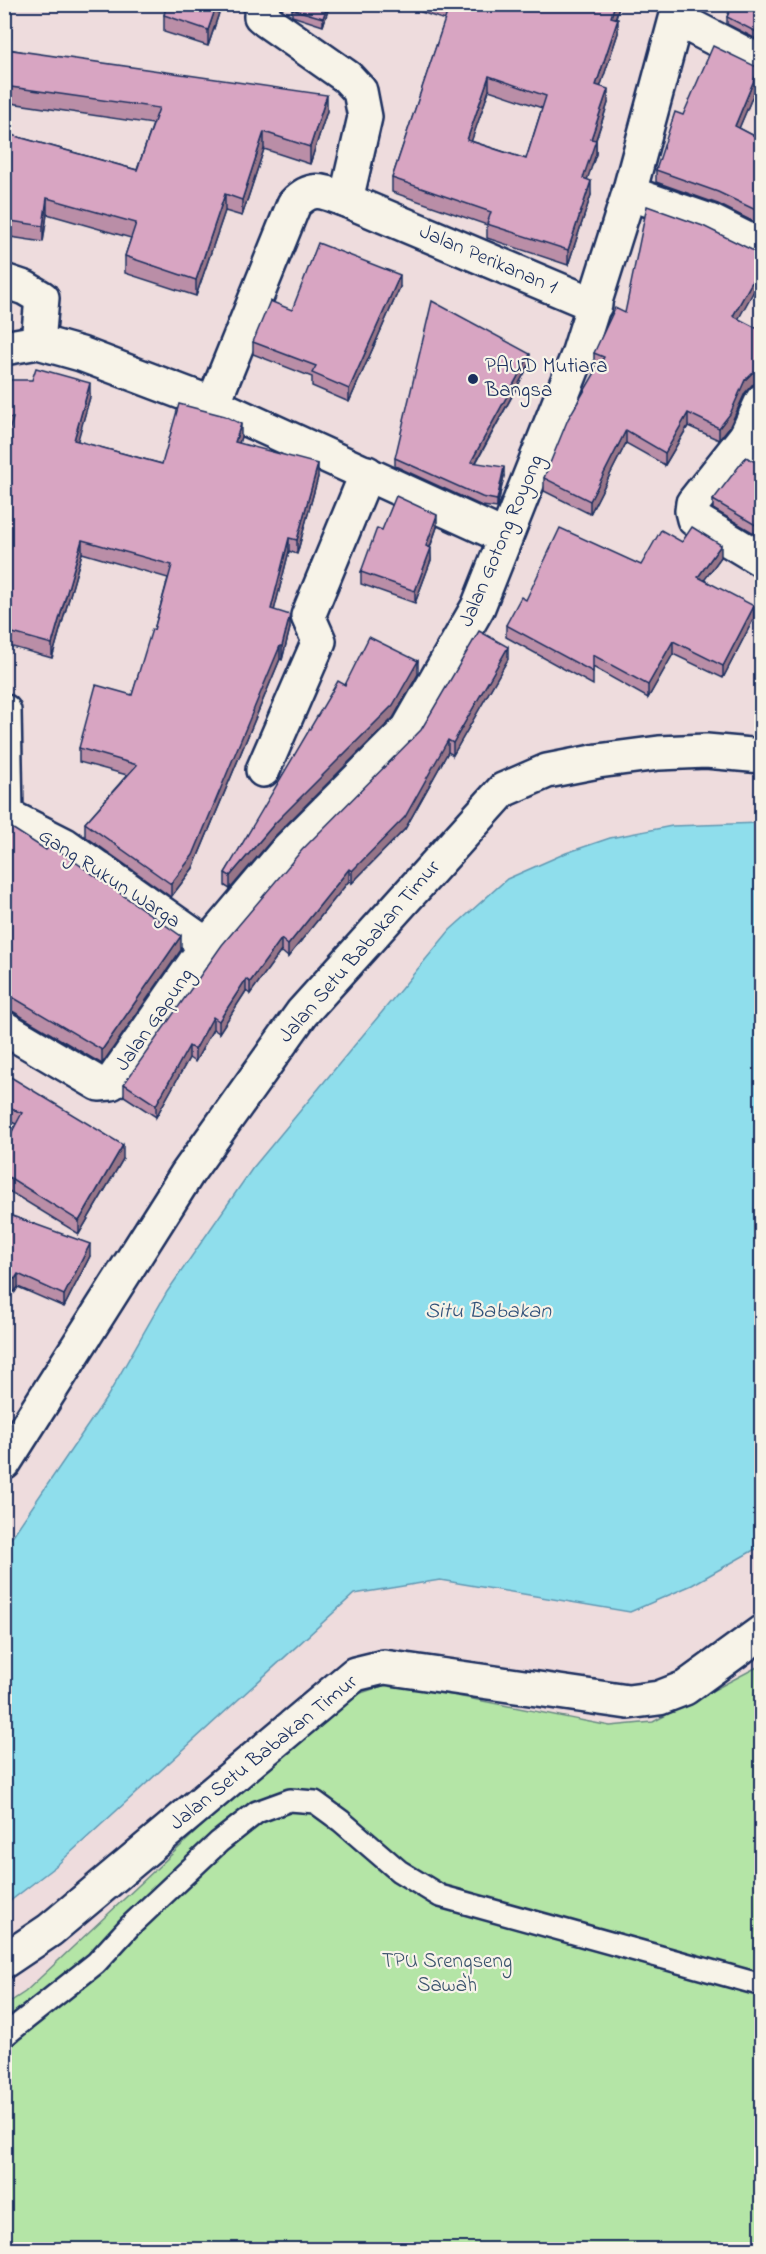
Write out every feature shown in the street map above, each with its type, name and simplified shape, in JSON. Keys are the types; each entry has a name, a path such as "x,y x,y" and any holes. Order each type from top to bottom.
{"street":[{"path":"262,4 261,16 347,77 360,92 365,117 346,200"},
{"path":"595,305 629,193 678,11 762,63"},
{"name":"Jalan Perikanan 1","path":"213,404 294,204 303,195 317,190 346,200 595,305"},
{"path":"629,193 710,221 762,248"},
{"path":"4,281 25,288 42,298 38,342"},
{"name":"Jalan Gotong Royong","path":"207,945 288,849 408,729 477,607 578,355 595,305"},
{"path":"4,348 38,342 81,354 213,404 505,537"},
{"path":"762,401 754,446 693,503 692,511 694,519 762,560"},
{"path":"263,770 319,641 308,616 367,473"},
{"name":"Gang Rukun Warga","path":"4,711 6,815 65,845 207,945"},
{"name":"Jalan Setu Babakan Timur","path":"4,1463 187,1174 302,1013 503,790 547,771 639,755 706,751 762,756"},
{"name":"Jalan Gapung","path":"4,1028 99,1084 111,1083 207,945"},
{"name":"Jalan Setu Babakan Timur","path":"4,1961 50,1930 355,1674 384,1667 628,1702 659,1698 685,1688 762,1632"}],"lane":[{"path":"4,2036 96,1963 130,1926 219,1842 257,1812 290,1800 315,1803 341,1821 399,1871 440,1896 762,1985"}],"green space":[{"name":"TPU Srengseng Sawah","path":"761,1665 761,2249 5,2249 4,2006 25,1992 334,1702 391,1683 610,1726 653,1722"}],"water":[{"name":"Situ Babakan","path":"761,823 761,1546 692,1585 630,1612 440,1580 354,1594 57,1865 5,1905 5,1547 107,1397 167,1292 252,1169 450,930 507,879 566,853 610,838 672,826"}],"building":[{"path":"167,4 217,4 208,30 164,15"},
{"path":"294,4 328,4 323,18 292,9"},
{"path":"440,4 615,4 611,17 618,19 596,85 608,89 591,139 596,140 583,178 591,181 568,250 487,224 491,212 392,178 449,7","holes":["489,76 546,96 526,159 467,140"]},
{"path":"733,4 762,4 762,35 727,17"},
{"path":"4,18 11,19 6,49 327,95 310,147 264,132 242,200 225,194 196,280 125,256 136,223 47,198 43,226 4,220 4,133 137,170 159,108 4,86"},
{"path":"713,46 759,68 735,126 762,140 762,213 718,192 656,170 675,112 683,115"},
{"path":"647,206 703,226 762,253 762,264 733,316 762,331 762,370 752,373 745,380 730,414 719,428 688,413 665,453 626,430 590,501 544,478 568,419 604,357 594,353 615,308 625,313"},
{"path":"318,243 400,275 349,389 312,373 316,366 253,342 270,301 292,310"},
{"path":"432,301 530,354 471,462 504,467 497,500 482,497 395,458"},
{"path":"36,368 90,383 74,440 162,464 179,404 225,416 241,424 235,442 318,464 297,540 289,538 271,609 290,615 282,646 280,646 193,855 171,884 85,823 137,765 79,748 96,685 132,695 152,629 154,630 172,565 82,540 52,644 9,632 11,625 4,624 4,448 13,418 4,418 4,380 32,380"},
{"path":"746,457 762,464 762,477 754,492 762,493 762,528 713,500"},
{"path":"396,496 437,515 426,546 431,548 415,591 361,572 377,528 382,530"},
{"path":"692,527 721,545 698,577 754,606 723,666 673,641 648,685 593,655 593,672 506,625 521,597 526,600 560,528 641,565 661,530 682,542"},
{"path":"479,631 508,647 453,743 448,740 405,817 352,871 349,869 288,945 281,939 250,982 246,979 219,1021 213,1017 195,1050 189,1046 156,1105 124,1084 222,945 302,850 421,730"},
{"path":"369,637 418,661 393,705 275,823 230,876 225,873 338,681 345,685"},
{"path":"4,823 46,850 50,845 55,848 181,936 102,1050 14,998 4,996"},
{"path":"4,1073 123,1145 79,1221 4,1174 4,1147 22,1113 4,1106"},
{"path":"4,1213 90,1244 64,1295 18,1274 15,1279 4,1274"}],"place":[{"name":"PAUD Mutiara Bangsa","path":"473,379"}]}
